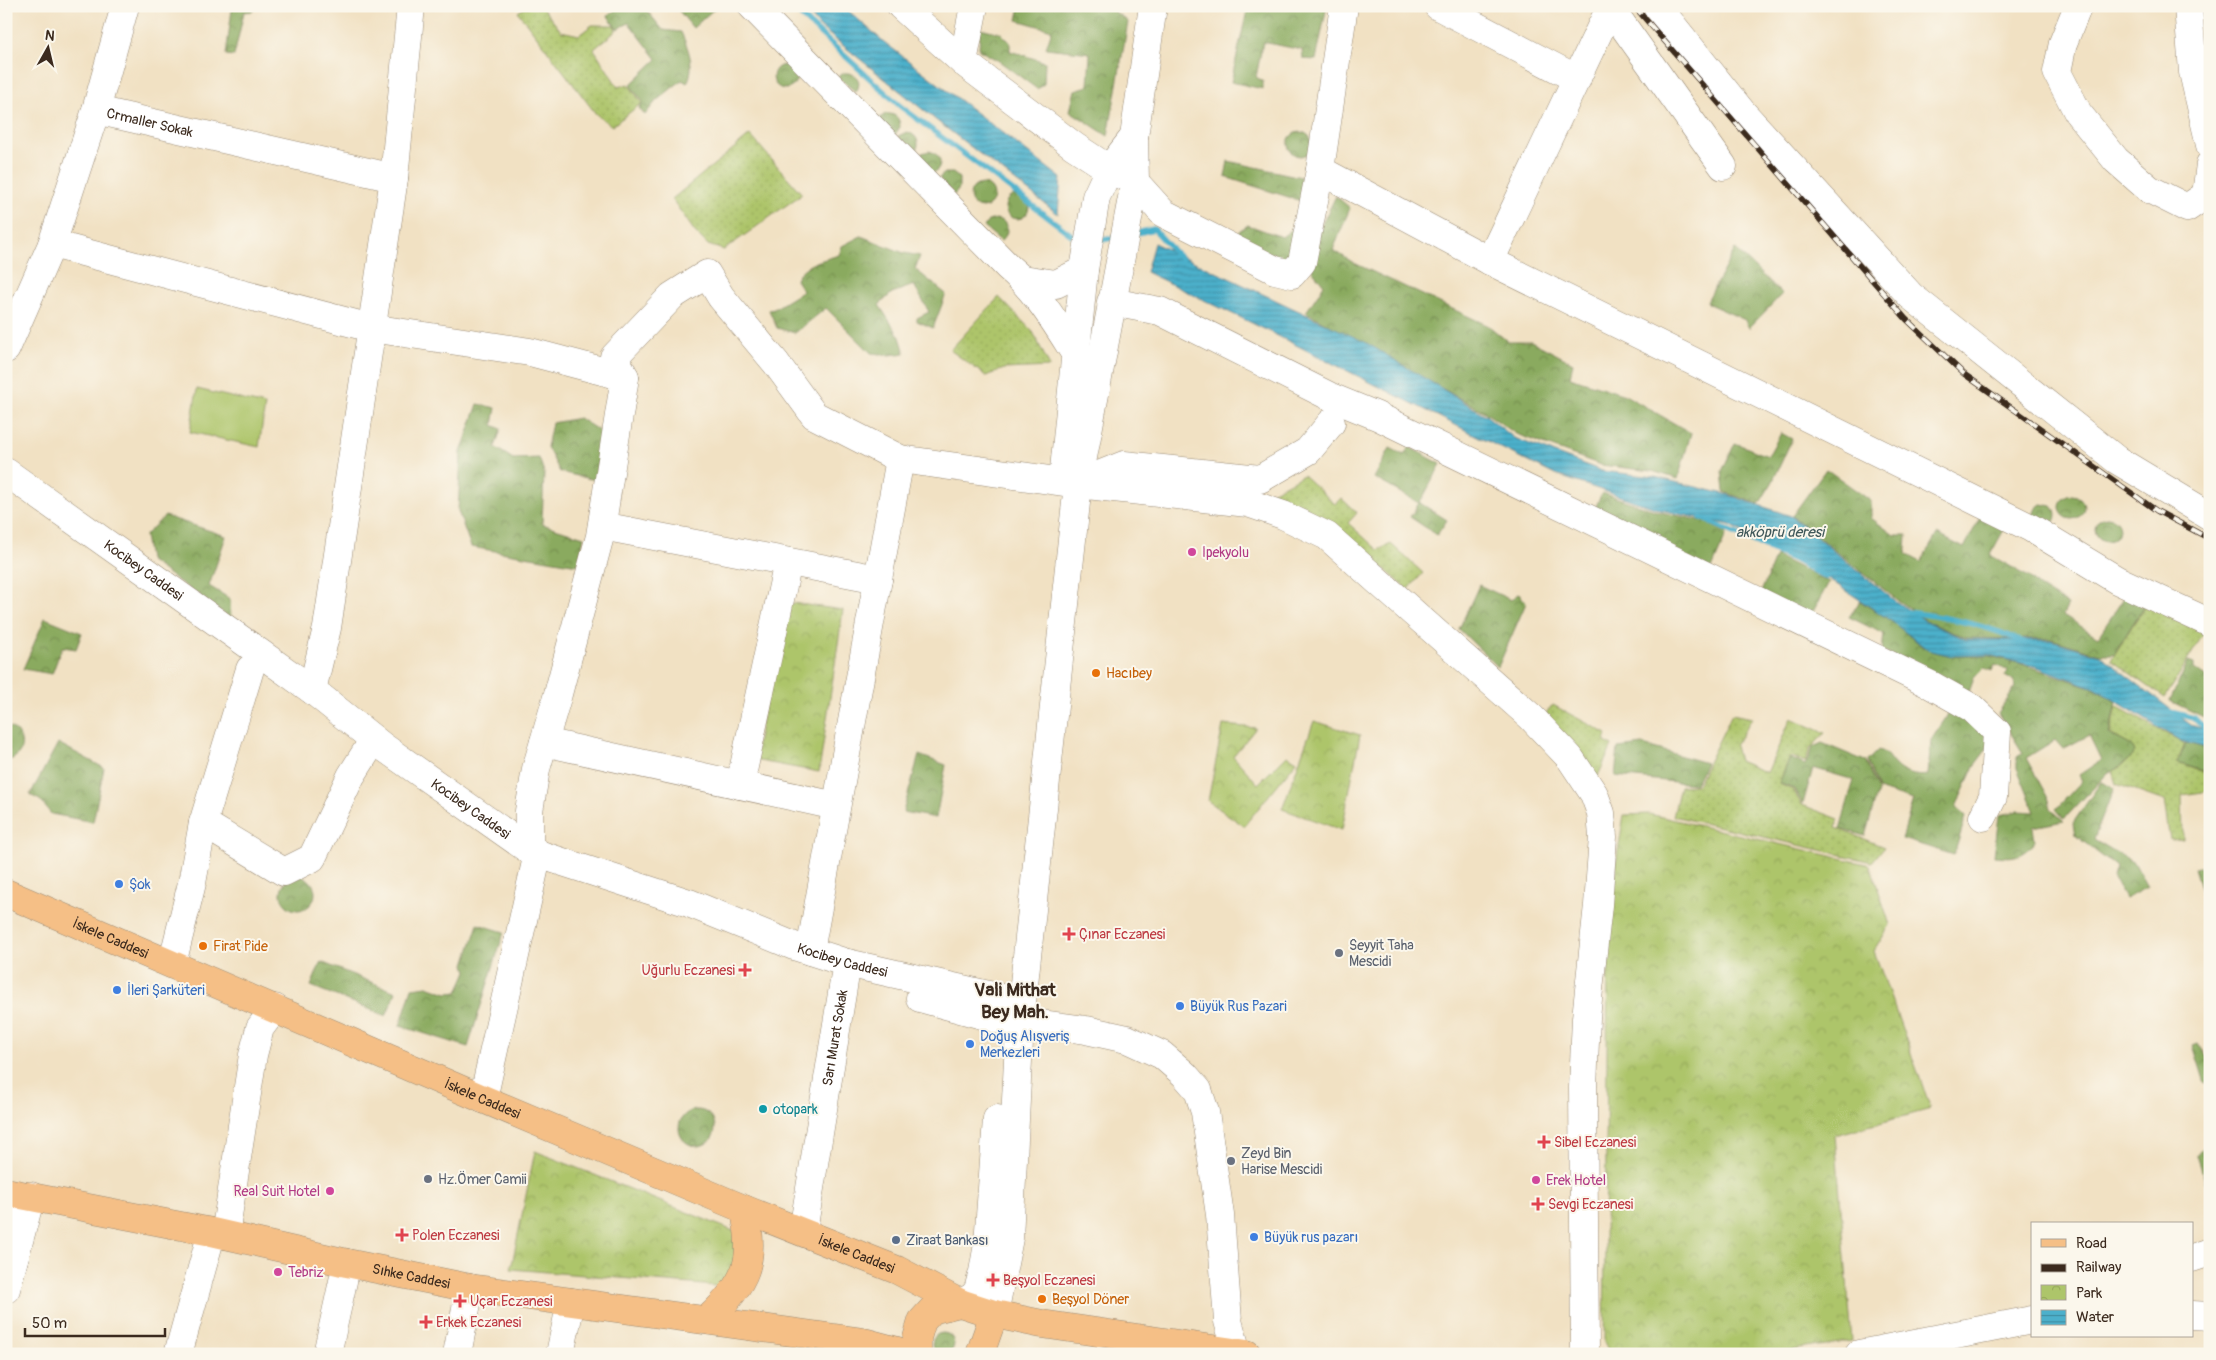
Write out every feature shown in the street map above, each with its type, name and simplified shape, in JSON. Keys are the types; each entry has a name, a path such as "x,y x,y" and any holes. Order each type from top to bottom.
{"main road":[{"name":"İskele Caddesi","path":"6,893 744,1209 897,1270 960,1303 994,1314 1042,1324 1242,1353"},
{"name":"Sıhke Caddesi","path":"19,1194 470,1288 674,1317 708,1319 864,1342 909,1354"},
{"path":"708,1319 727,1302 740,1283 746,1269 751,1247 744,1209"},
{"path":"917,1354 922,1321 932,1310 960,1303"},
{"path":"980,1354 994,1314"}],"street":[{"path":"96,110 125,6"},
{"path":"312,690 327,628 394,178 412,6"},
{"path":"752,6 1008,267 1023,279 1052,316 1076,356"},
{"path":"901,6 962,62 1074,146 1109,169 1135,182 1163,213 1275,270 1292,274 1302,262 1320,170 1344,6"},
{"path":"962,62 974,6"},
{"path":"1070,482 1130,211 1135,182 1134,137 1153,6"},
{"path":"1438,6 1577,78"},
{"path":"1657,6 1742,112 1911,296 2117,460 2210,516"},
{"path":"2078,6 2063,43 2057,72 2078,113 2116,160 2149,189 2187,208 2206,195 2210,164"},
{"path":"2188,6 2193,72 2210,145"},
{"path":"1490,261 1610,7 1723,166"},
{"name":"Crmaller Sokak","path":"6,349 52,244 96,110 394,178"},
{"path":"960,1303 973,1297 978,1290 986,1253 1010,1014 1070,482 1076,356 1084,270 1096,198 1109,169 1134,137"},
{"path":"1074,146 1096,198 1130,211 1163,213"},
{"path":"1320,170 1490,261 2031,528 2117,580 2210,623"},
{"path":"52,244 371,328 530,352 625,377"},
{"path":"1023,279 1056,284 1084,270"},
{"path":"478,1096 534,856 529,811 536,769 602,526 625,377 614,356 672,296 707,274 721,297 776,363 814,415 900,459 1248,503 1283,515 1327,536 1531,717 1570,758 1594,794 1601,813 1603,837 1586,1018 1584,1067 1584,1354"},
{"path":"1111,302 1160,311 1333,398 1377,416 1931,684 1972,708 1996,732 1993,797 1983,817"},
{"path":"1070,482 1124,464 1260,479 1308,452 1331,423"},
{"path":"810,951 900,459"},
{"name":"Kocibey Caddesi","path":"6,472 312,690 382,746 534,856 689,903 810,951 846,970"},
{"name":"Kocibey Caddesi","path":"6,492 250,669 368,749 534,856 663,902 791,952 846,970 1010,1014 1126,1039 1162,1055 1184,1074 1198,1090 1205,1112 1220,1215 1228,1321 1242,1353"},
{"path":"602,526 878,579"},
{"path":"740,785 788,562"},
{"path":"172,964 192,883 203,823 250,669"},
{"path":"544,742 836,806"},
{"path":"203,823 284,872 312,858 350,776 368,749"},
{"name":"Sarı Murat Sokak","path":"803,1231 846,970"},
{"path":"178,1354 218,1234 260,1028 275,1008"},
{"path":"994,1314 1009,1238 1010,1014"},
{"path":"6,1289 19,1194"},
{"path":"2194,1257 2210,1252"},
{"path":"327,1354 347,1263"},
{"path":"457,1354 470,1288"},
{"path":"560,1354 571,1302"},
{"path":"2194,1315 2210,1316"},
{"path":"1858,1354 2031,1320"}],"green space":[{"path":"222,6 254,6 253,11 244,12 234,56 226,55 232,9"},
{"path":"527,6 541,6 561,31 579,35 592,25 614,25 616,31 594,49 618,87 628,84 642,103 612,126 596,114 518,12"},
{"path":"620,6 643,6 663,30 681,32 690,57 691,70 687,83 682,80 656,101 645,115 639,108 643,102 630,85 657,59 629,23 617,29 608,16"},
{"path":"675,6 713,6 715,8 693,28"},
{"path":"1020,6 1108,6 1128,22 1108,136 1070,111 1075,90 1088,86 1090,53 1046,48 1052,30 1017,20"},
{"path":"1248,6 1327,6 1316,60 1303,59 1302,50 1263,42 1256,77 1263,81 1263,89 1231,82"},
{"path":"980,28 1001,33 1010,42 1010,51 1045,62 1044,84 1037,89 999,61 979,50"},
{"path":"785,65 793,69 797,77 793,85 785,89 777,85 773,77 777,69"},
{"path":"844,73 852,74 857,78 859,84 856,92 838,77"},
{"path":"885,114 891,114 898,118 900,127 894,136 879,119"},
{"path":"907,132 914,136 918,142 917,148 912,154 898,136"},
{"path":"1300,132 1308,136 1312,144 1308,152 1300,156 1292,152 1288,144 1292,136"},
{"path":"750,135 802,194 724,250 708,245 695,232 672,199"},
{"path":"933,152 940,160 939,167 934,173 917,160 922,153"},
{"path":"1228,161 1301,177 1301,201 1225,177"},
{"path":"945,173 953,173 959,178 959,189 954,195 939,178"},
{"path":"982,184 990,188 994,196 990,204 982,208 974,204 970,196 974,188"},
{"path":"1017,195 1025,199 1029,207 1025,215 1017,219 1009,215 1005,207 1009,199"},
{"path":"1336,196 1350,208 1333,250 1354,263 1489,326 1507,341 1531,341 1573,363 1570,377 1625,395 1691,433 1678,479 1652,471 1601,465 1516,434 1486,413 1306,312 1324,285 1312,270 1317,234"},
{"path":"996,219 1003,221 1007,229 1001,241 984,227 988,221"},
{"path":"1248,225 1282,237 1295,227 1291,256 1285,259 1239,244 1239,231"},
{"path":"861,236 904,253 920,256 915,269 946,294 933,328 917,321 917,318 929,312 914,285 892,293 879,305 900,337 905,353 890,355 871,353 826,308 795,333 777,328 769,310 774,309 803,291 796,280 803,270 814,263 839,255 842,246"},
{"path":"1735,249 1782,294 1749,328 1745,320 1709,304 1707,301"},
{"path":"999,297 1033,332 1050,367 1004,369 986,376 950,350"},
{"path":"197,389 265,405 259,447 190,432"},
{"path":"478,404 496,408 493,425 501,429 495,447 513,459 539,458 544,472 542,524 584,537 578,565 471,547 458,511 461,452"},
{"path":"579,418 604,434 595,480 560,472 547,447 552,423"},
{"path":"1781,433 1792,439 1772,483 1759,504 1724,492 1722,471 1735,443 1768,456"},
{"path":"1409,447 1441,464 1420,503 1447,520 1437,535 1410,517 1419,503 1374,478 1390,448 1404,455"},
{"path":"1826,469 1871,501 1871,518 1894,535 1907,535 1906,554 1921,562 1937,534 1964,548 1986,506 2010,519 1990,555 2029,577 2039,587 2068,605 2063,615 2098,637 2129,590 2147,601 2114,654 2100,654 2051,639 1966,638 1930,623 1897,600 1792,516"},
{"path":"1303,475 1335,504 1341,498 1357,513 1348,523 1378,550 1391,544 1423,573 1408,590 1337,527 1268,494"},
{"path":"1602,493 1660,512 1703,521 1727,533 1711,571 1593,513"},
{"path":"2072,495 2080,499 2084,507 2080,515 2072,519 2064,515 2060,507 2064,499"},
{"path":"2041,504 2052,506 2055,511 2055,519 2050,526 2033,516 2035,509"},
{"path":"165,516 226,536 209,586 230,599 231,619 149,560 145,535"},
{"path":"2107,517 2115,521 2119,529 2115,537 2107,541 2099,537 2095,529 2099,521"},
{"path":"1776,556 1829,582 1810,617 1759,597"},
{"path":"1479,585 1511,600 1519,593 1526,603 1498,667 1459,629"},
{"path":"1860,601 1891,621 1927,650 1952,656 1989,656 2011,661 2010,665 2012,661 2094,688 2116,702 2109,734 2132,746 2135,753 2122,765 2106,775 2064,819 2056,809 2082,781 2079,775 2101,760 2089,735 2063,749 2055,740 2026,758 2049,800 2051,809 2064,821 2033,827 2035,841 2018,855 2007,857 1994,856 1999,815 2018,811 2035,812 2017,768 2017,757 2023,753 1998,713 2016,687 2013,681 2005,676 2007,670 1995,665 1992,671 1984,668 1974,678 1968,695 1882,651 1884,634 1849,617"},
{"path":"2148,601 2204,633 2165,698 2111,660"},
{"path":"785,602 843,610 819,772 754,760"},
{"path":"45,618 82,633 76,649 62,647 52,674 23,669"},
{"path":"2188,662 2194,664 2194,669 2210,679 2210,720 2170,701"},
{"path":"1553,705 1607,734 1605,742 1612,746 1595,782 1546,713"},
{"path":"2116,706 2185,744 2177,763 2210,774 2210,791 2182,795 2183,839 2170,840 2164,801 2116,784 2112,771 2122,766 2135,753 2132,746 2110,734"},
{"path":"1952,709 1991,733 1990,745 1974,766 1956,807 1966,816 1954,855 1902,839 1913,800 1878,789 1867,761 1878,750 1886,754 1895,765 1906,773 1919,776 1928,775 1931,740"},
{"path":"1732,714 1752,718 1735,746 1739,761 1767,773 1791,718 1825,733 1810,749 1805,762 1790,756 1779,784 1793,790 1802,805 1839,819 1836,828 1884,847 1872,862 1673,816 1680,786 1697,785"},
{"path":"1314,721 1360,735 1342,830 1282,809"},
{"path":"1223,725 1256,728 1233,756 1258,784 1287,755 1297,761 1244,826 1208,801"},
{"path":"7,726 18,733 22,744 18,755 6,761"},
{"path":"58,743 104,768 93,822 51,814 40,800 30,795"},
{"path":"1822,743 1865,761 1878,791 1865,836 1840,829 1854,780 1813,768 1803,804 1794,789 1779,783 1790,758 1805,765 1813,747"},
{"path":"2186,743 2210,749 2210,773 2178,763"},
{"path":"1643,745 1706,763 1695,784 1615,776 1618,748"},
{"path":"919,755 946,765 936,818 903,812"},
{"path":"2101,782 2114,788 2094,839 2134,863 2147,887 2125,899 2113,877 2116,867 2075,835 2073,823"},
{"path":"1649,814 1870,865 1890,925 1874,951 1931,1109 1835,1135 1852,1341 1767,1354 1610,1354 1604,1342 1608,960 1617,857 1624,815"},
{"path":"2210,865 2210,913 2208,913 2194,868"},
{"path":"298,876 305,877 310,881 314,886 314,900 310,905 305,909 298,910 291,909 286,905 282,900 281,893 282,886 286,881 291,877"},
{"path":"478,924 504,932 468,1047 400,1026 412,988 427,986 447,993 458,992 467,971 465,964"},
{"path":"321,962 396,992 386,1016 311,986"},
{"path":"2198,1043 2210,1062 2210,1081 2205,1083 2193,1045"},
{"path":"697,1110 709,1116 715,1128 709,1140 697,1146 685,1140 679,1128 685,1116"},
{"path":"2210,1140 2210,1196 2197,1155"},
{"path":"535,1151 741,1234 728,1287 511,1269"},
{"path":"939,1333 947,1333 954,1340 954,1348 947,1355 939,1355 932,1348 932,1340"}],"water":[{"path":"803,6 843,6 884,42 1061,178 1058,214 937,121 820,27"},
{"name":"akköprü deresi","path":"1154,243 1365,342 1487,416 1514,438 1602,471 1655,477 1729,495 1791,516 1895,601 1929,623 1965,639 2051,640 2100,655 2191,725 2210,731 2210,749 2180,741 2095,688 2037,667 1989,655 1952,656 1928,650 1891,621 1820,573 1730,525 1661,510 1553,474 1146,272"}],"waterway":[{"path":"790,6 900,106 1081,242"},
{"path":"1133,234 1154,229 1181,259"},
{"path":"1097,241 1117,237"},
{"path":"1701,518 1795,560 1826,577"},
{"path":"1907,612 1938,616 1968,623 1997,631 2026,643"},
{"path":"2170,712 2194,718 2210,734"}],"railway":[{"path":"1634,6 1906,319 1964,374 2157,511 2210,539"}],"place":[{"name":"Ipekyolu","path":"1192,552"},
{"name":"Hacıbey","path":"1096,673"},
{"name":"Şok","path":"119,884"},
{"name":"Çınar Eczanesi","path":"1069,934"},
{"name":"Firat Pide","path":"203,946"},
{"name":"Seyyit Taha Mescidi","path":"1339,953"},
{"name":"Uğurlu Eczanesi","path":"745,970"},
{"name":"İleri Şarküteri","path":"117,990"},
{"name":"Büyük Rus Pazari","path":"1180,1006"},
{"name":"Doğuş Alışveriş Merkezleri","path":"970,1044"},
{"name":"otopark","path":"763,1109"},
{"name":"Sibel Eczanesi","path":"1544,1142"},
{"name":"Zeyd Bin Harise Mescidi","path":"1231,1161"},
{"name":"Hz.Ömer Camii","path":"428,1179"},
{"name":"Erek Hotel","path":"1536,1180"},
{"name":"Real Suit Hotel","path":"330,1191"},
{"name":"Sevgi Eczanesi","path":"1538,1204"},
{"name":"Polen Eczanesi","path":"402,1235"},
{"name":"Büyük rus pazarı","path":"1254,1237"},
{"name":"Ziraat Bankası","path":"896,1240"},
{"name":"Tebriz","path":"278,1272"},
{"name":"Beşyol Eczanesi","path":"993,1280"},
{"name":"Beşyol Döner","path":"1042,1299"},
{"name":"Uçar Eczanesi","path":"460,1301"},
{"name":"Erkek Eczanesi","path":"426,1322"}],"district":[{"name":"Vali Mithat Bey Mah.","path":"1015,1001"}]}
